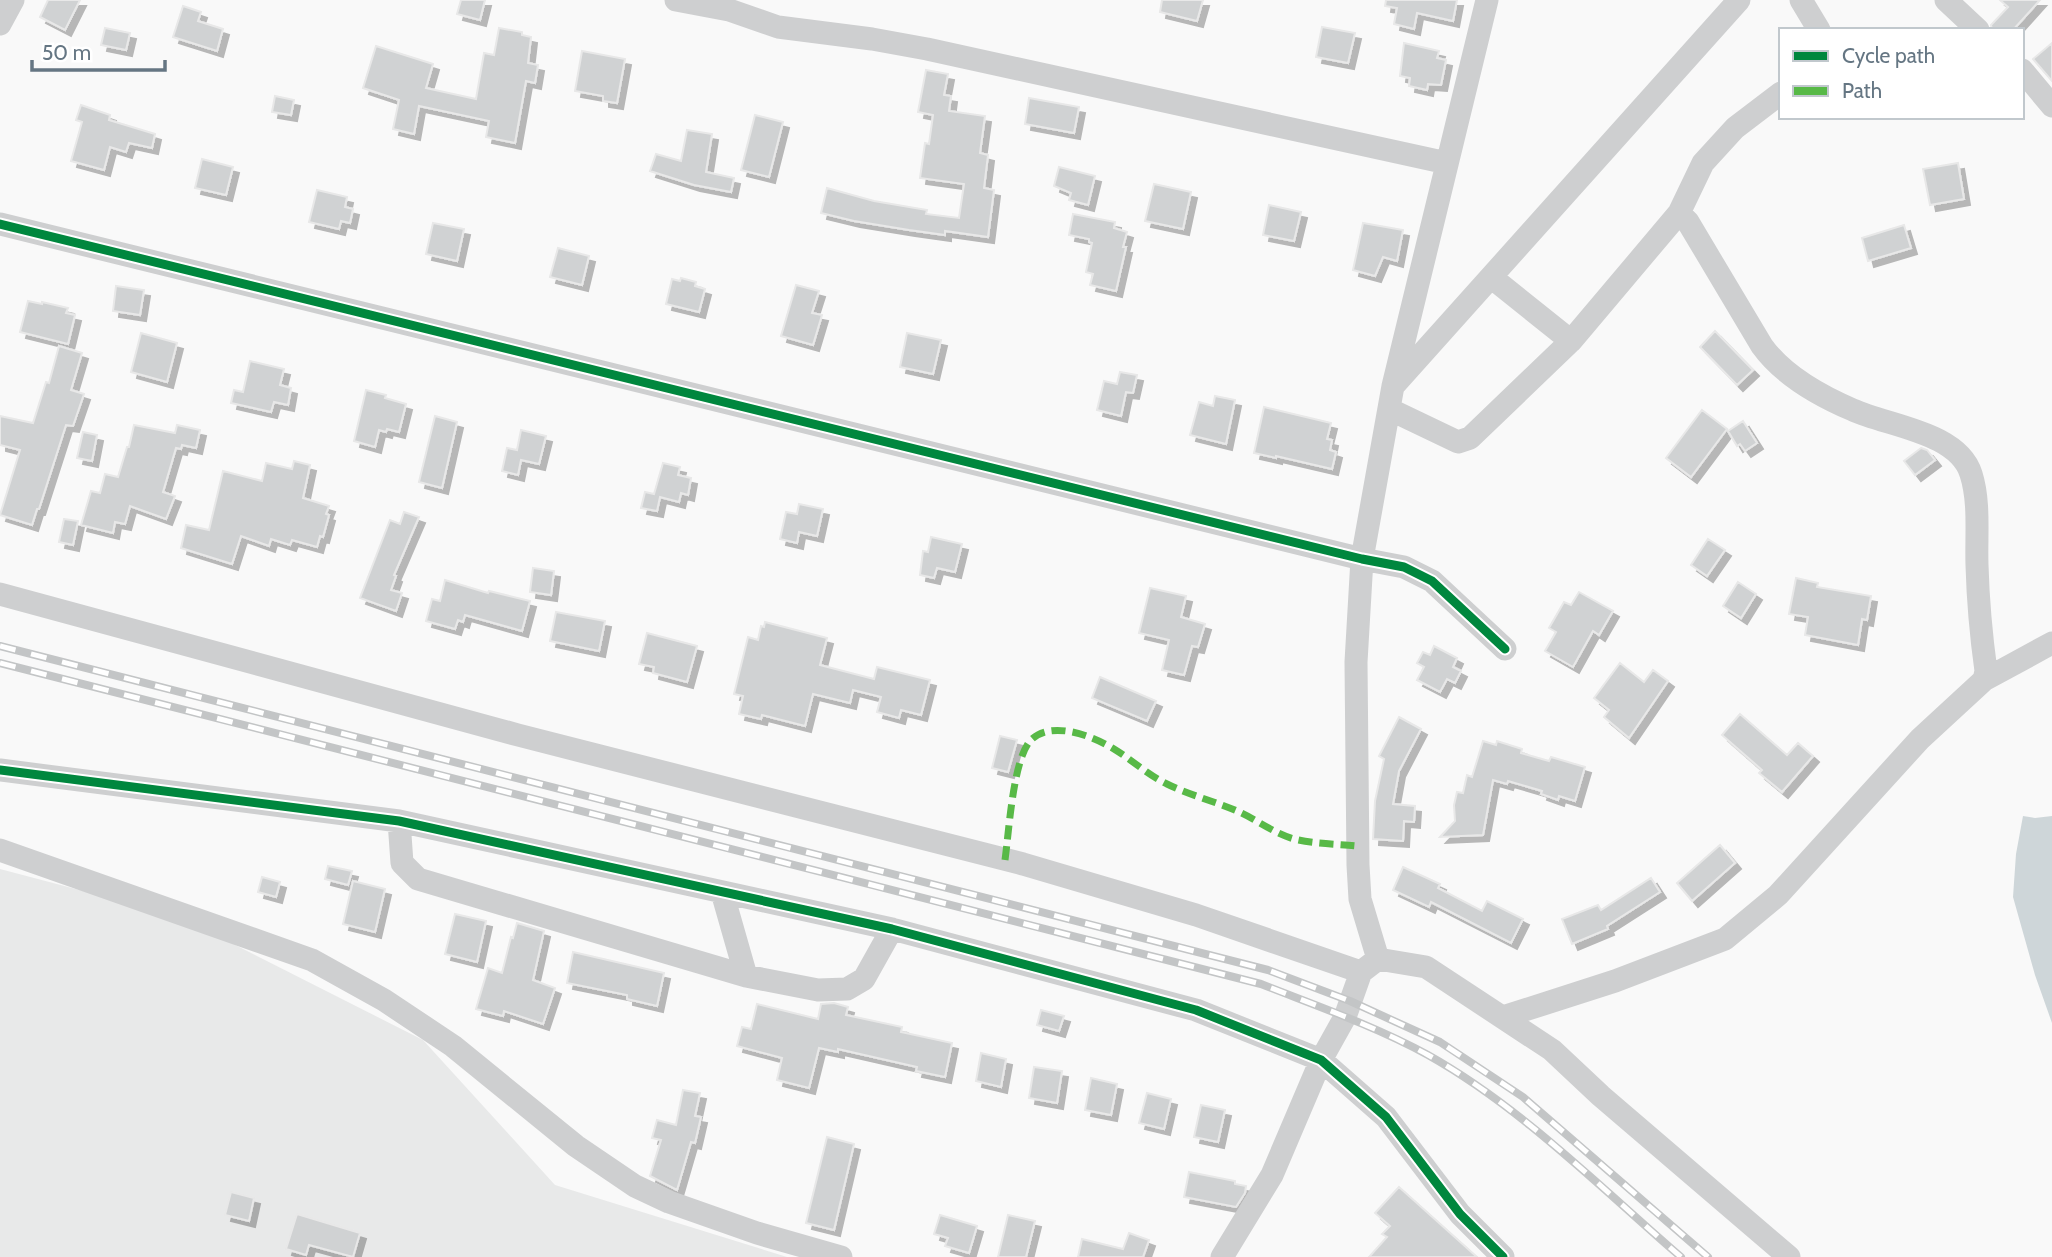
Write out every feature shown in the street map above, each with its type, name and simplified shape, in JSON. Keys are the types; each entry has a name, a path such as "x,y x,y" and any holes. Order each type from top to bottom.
{"street":[{"path":"0,24 13,0"},
{"path":"676,0 729,10 778,27 872,38 927,49 1447,163"},
{"path":"1222,1257 1272,1175 1321,1060 1369,965 1357,864 1356,662 1362,559 1393,386 1487,0"},
{"path":"1393,386 1739,0"},
{"path":"1801,0 1818,28"},
{"path":"1946,0 1976,28"},
{"path":"2024,72 2052,106"},
{"path":"1389,409 1458,442 1470,438 1571,341 1679,213 1703,163 1735,128 1779,95"},
{"path":"1679,213 1688,222 1762,346 1782,368 1829,400 1941,441 1960,455 1971,472 1975,497 1978,609 1986,671 1984,680"},
{"path":"0,224 1404,568 1432,581 1505,649"},
{"path":"1491,277 1571,341"},
{"path":"0,594 518,735 1023,864 1369,965 1426,967 1552,1050 1601,1096 1789,1257"},
{"path":"1503,1017 1615,981 1725,939 1778,895 1816,857 1920,739 1984,680 2052,643"},
{"path":"0,770 398,821 891,929 1196,1010 1321,1060 1386,1116 1461,1214 1503,1257"},
{"path":"398,821 402,863 418,879 746,976 818,990 847,989 864,979 891,929"},
{"path":"0,850 312,960 384,1000 453,1046 576,1146 635,1186 669,1202 827,1255"},
{"path":"722,892 746,976"}],"shaded area":[{"path":"2023,816 2052,816 2052,1023 2013,897 2016,854"},
{"path":"0,869 178,916 423,1040 555,1185 787,1257 0,1257"}],"building":[{"path":"48,0 80,0 65,30 40,17"},
{"path":"461,0 485,0 480,20 457,14"},
{"path":"1162,0 1203,0 1197,21 1160,12"},
{"path":"1386,0 1457,0 1453,21 1417,13 1414,29 1394,24 1397,8 1385,6"},
{"path":"2000,0 2040,0 2015,28 1992,28 1991,25 2008,7"},
{"path":"183,6 201,12 198,21 223,29 217,51 173,37"},
{"path":"1322,27 1355,33 1348,63 1316,57"},
{"path":"105,28 130,33 126,50 101,45"},
{"path":"499,28 522,32 522,35 531,37 528,63 538,65 535,83 526,81 515,143 486,137 489,121 419,106 414,134 393,129 399,100 363,88 376,46 433,64 426,88 476,99 484,53 494,55"},
{"path":"1404,43 1439,51 1437,58 1446,60 1441,85 1428,84 1427,90 1409,86 1410,78 1400,76"},
{"path":"2052,43 2052,81 2033,59"},
{"path":"582,51 625,59 617,103 603,101 603,96 575,91"},
{"path":"926,70 948,74 944,95 951,96 949,111 985,116 980,153 988,155 984,188 994,190 988,237 945,231 945,235 909,230 821,213 827,188 874,201 927,210 926,214 959,218 964,184 920,178 925,143 929,144 933,115 918,112"},
{"path":"275,96 294,100 291,115 272,112"},
{"path":"1029,98 1079,107 1074,133 1025,124"},
{"path":"81,105 110,115 109,120 155,134 152,148 129,143 126,152 110,147 104,170 71,161 82,122 76,120"},
{"path":"755,115 783,122 769,177 741,170"},
{"path":"687,130 712,134 706,172 734,178 731,192 694,185 650,171 656,154 681,161"},
{"path":"202,159 233,167 226,195 195,188"},
{"path":"1958,163 1964,199 1930,205 1923,169"},
{"path":"1059,167 1095,176 1088,205 1069,200 1071,193 1054,186"},
{"path":"1154,184 1191,192 1183,229 1145,221"},
{"path":"317,190 347,197 345,207 353,209 350,223 341,221 339,229 309,222"},
{"path":"1269,205 1301,212 1294,241 1263,235"},
{"path":"1073,214 1115,222 1114,228 1127,232 1116,291 1090,285 1093,274 1086,272 1092,243 1089,239 1069,235"},
{"path":"433,223 464,229 457,261 426,254"},
{"path":"1363,223 1403,230 1397,261 1383,257 1375,276 1353,270"},
{"path":"1904,225 1911,248 1868,261 1862,238"},
{"path":"558,248 589,256 582,285 550,277"},
{"path":"681,278 696,282 695,286 705,289 699,312 666,304 672,279 680,281"},
{"path":"796,285 819,291 812,313 822,315 813,345 781,336"},
{"path":"116,286 144,290 140,315 113,311"},
{"path":"28,301 68,308 66,313 75,315 68,344 20,332"},
{"path":"1715,331 1753,370 1737,385 1700,347"},
{"path":"141,333 177,343 167,382 131,372"},
{"path":"907,333 941,340 933,374 900,367"},
{"path":"59,346 82,353 71,390 84,394 73,426 66,425 32,525 0,515 20,450 0,445 0,416 33,423 46,382 49,383"},
{"path":"250,361 284,369 280,385 291,388 288,405 274,402 271,412 231,403 234,390 243,392"},
{"path":"1120,372 1137,375 1133,393 1126,392 1121,416 1097,410 1104,381 1117,384"},
{"path":"366,390 406,404 399,432 379,430 375,447 354,441"},
{"path":"1215,396 1235,400 1226,444 1190,435 1199,402 1213,406"},
{"path":"1264,407 1331,423 1327,439 1332,440 1330,450 1336,452 1332,469 1254,453"},
{"path":"1702,410 1727,429 1691,477 1666,458"},
{"path":"435,416 457,422 442,488 419,482"},
{"path":"1743,421 1757,443 1745,451 1740,444 1737,446 1728,431"},
{"path":"134,425 175,433 177,425 200,430 196,448 182,445 181,449 176,448 163,492 175,496 166,519 130,506 125,524 115,522 113,533 81,525 91,491 100,493 105,474 118,477"},
{"path":"521,430 546,436 539,464 521,460 518,475 502,471 507,448 517,450"},
{"path":"83,432 97,435 92,461 77,458"},
{"path":"1921,448 1927,450 1935,460 1915,475 1904,461"},
{"path":"294,461 310,465 303,498 329,506 323,537 320,536 317,547 292,540 290,545 271,539 269,546 241,536 232,564 181,548 186,525 209,530 223,471 262,481 266,463 292,469"},
{"path":"663,463 680,467 678,475 691,478 688,495 681,493 679,502 660,497 657,511 641,508 645,492 654,494"},
{"path":"799,504 823,509 817,536 799,532 797,543 780,539 786,512 797,514"},
{"path":"404,512 419,517 394,575 396,576 391,590 402,593 396,611 360,598 390,520 400,524"},
{"path":"64,519 78,521 73,545 59,542"},
{"path":"931,537 962,544 955,572 937,568 934,578 920,575 923,551 928,552"},
{"path":"1708,539 1725,550 1707,576 1691,565"},
{"path":"533,568 554,571 551,595 530,592"},
{"path":"1796,578 1818,583 1817,587 1871,596 1867,620 1862,619 1858,645 1805,635 1808,617 1789,614"},
{"path":"445,580 488,593 489,591 530,601 522,631 465,615 463,622 458,620 455,629 426,621 432,599 440,601"},
{"path":"1738,582 1756,594 1741,618 1723,606"},
{"path":"1150,588 1186,596 1181,617 1205,624 1198,647 1192,646 1184,675 1162,670 1169,640 1139,633"},
{"path":"1579,592 1613,611 1599,635 1593,631 1573,667 1545,651 1556,632 1549,628 1564,602 1571,605"},
{"path":"556,612 605,621 599,651 550,641"},
{"path":"765,622 827,638 820,665 874,679 877,667 930,680 921,715 901,710 899,718 877,712 881,697 853,690 850,703 813,694 805,726 762,715 761,719 739,714 743,696 734,694 748,637 758,640 761,626 764,627"},
{"path":"647,633 697,646 687,682 653,673 654,667 639,664"},
{"path":"1434,646 1457,658 1453,667 1461,671 1455,683 1447,679 1440,692 1417,680 1424,667 1417,663 1423,652 1430,655"},
{"path":"1620,663 1644,682 1653,670 1668,681 1629,738 1604,717 1609,710 1594,698"},
{"path":"1100,677 1156,701 1147,721 1092,698"},
{"path":"1740,714 1787,755 1798,743 1813,756 1782,792 1759,773 1762,770 1722,735"},
{"path":"1399,717 1421,729 1399,771 1393,804 1415,806 1414,822 1404,821 1403,841 1373,839 1375,801 1384,759 1379,756"},
{"path":"1000,736 1017,740 1008,772 992,768"},
{"path":"1483,741 1496,745 1497,741 1522,749 1521,753 1549,761 1551,757 1585,767 1575,801 1559,796 1558,800 1541,794 1542,791 1508,781 1507,784 1493,780 1483,835 1440,837 1455,821 1457,792 1463,793 1467,775 1472,777"},
{"path":"1720,845 1735,863 1692,901 1677,883"},
{"path":"328,866 352,871 348,885 325,879"},
{"path":"1403,867 1440,884 1438,888 1482,911 1487,901 1523,919 1511,943 1431,902 1429,907 1393,890"},
{"path":"262,877 280,882 276,897 258,892"},
{"path":"1651,878 1660,892 1607,926 1608,929 1572,944 1562,919 1598,905 1601,910"},
{"path":"353,881 385,889 375,932 343,924"},
{"path":"455,914 486,921 477,962 445,954"},
{"path":"517,923 544,931 533,980 555,988 543,1024 504,1011 503,1016 476,1009 488,968 502,973"},
{"path":"573,952 664,973 657,1006 627,999 627,995 567,983"},
{"path":"834,1003 848,1007 846,1015 902,1027 901,1032 952,1043 945,1077 916,1071 917,1067 838,1049 838,1052 819,1048 809,1088 777,1080 782,1058 737,1046 742,1027 751,1029 757,1004 818,1019 821,1004"},
{"path":"1041,1010 1064,1016 1059,1031 1037,1025"},
{"path":"981,1053 1006,1059 1001,1087 976,1081"},
{"path":"1034,1067 1062,1071 1057,1103 1029,1098"},
{"path":"1091,1078 1117,1084 1111,1115 1085,1110"},
{"path":"683,1090 700,1093 695,1116 701,1117 695,1143 691,1142 677,1190 650,1176 661,1140 652,1138 657,1120 676,1125"},
{"path":"1147,1093 1171,1099 1164,1129 1139,1123"},
{"path":"1201,1105 1225,1110 1218,1142 1194,1137"},
{"path":"827,1137 854,1144 834,1230 806,1223"},
{"path":"1189,1172 1235,1181 1235,1184 1246,1186 1245,1193 1236,1207 1184,1197"},
{"path":"1399,1187 1477,1257 1369,1257 1387,1237 1382,1234 1390,1226 1375,1213"},
{"path":"231,1192 254,1198 249,1221 225,1215"},
{"path":"297,1214 360,1233 353,1257 309,1245 306,1255 286,1249"},
{"path":"940,1215 977,1226 969,1253 945,1246 948,1238 934,1234"},
{"path":"1008,1215 1035,1221 1026,1257 998,1257"},
{"path":"1129,1233 1149,1240 1143,1257 1078,1257 1082,1239 1123,1249"}],"railway":[{"path":"0,646 1268,970 1350,1001 1440,1042 1523,1097 1708,1257"},
{"path":"0,663 1261,984 1387,1035 1428,1055 1462,1076 1528,1124 1681,1257"}],"marked path":[{"path":"1005,860 1013,797 1024,751 1038,734 1060,730 1095,739 1167,784 1237,811 1286,836 1309,842 1357,846"}],"cycle path":[{"path":"0,224 1362,559 1404,567 1432,581 1505,649"},
{"path":"0,770 399,821 892,929 1196,1010 1321,1060 1386,1117 1460,1214 1503,1257"}]}
